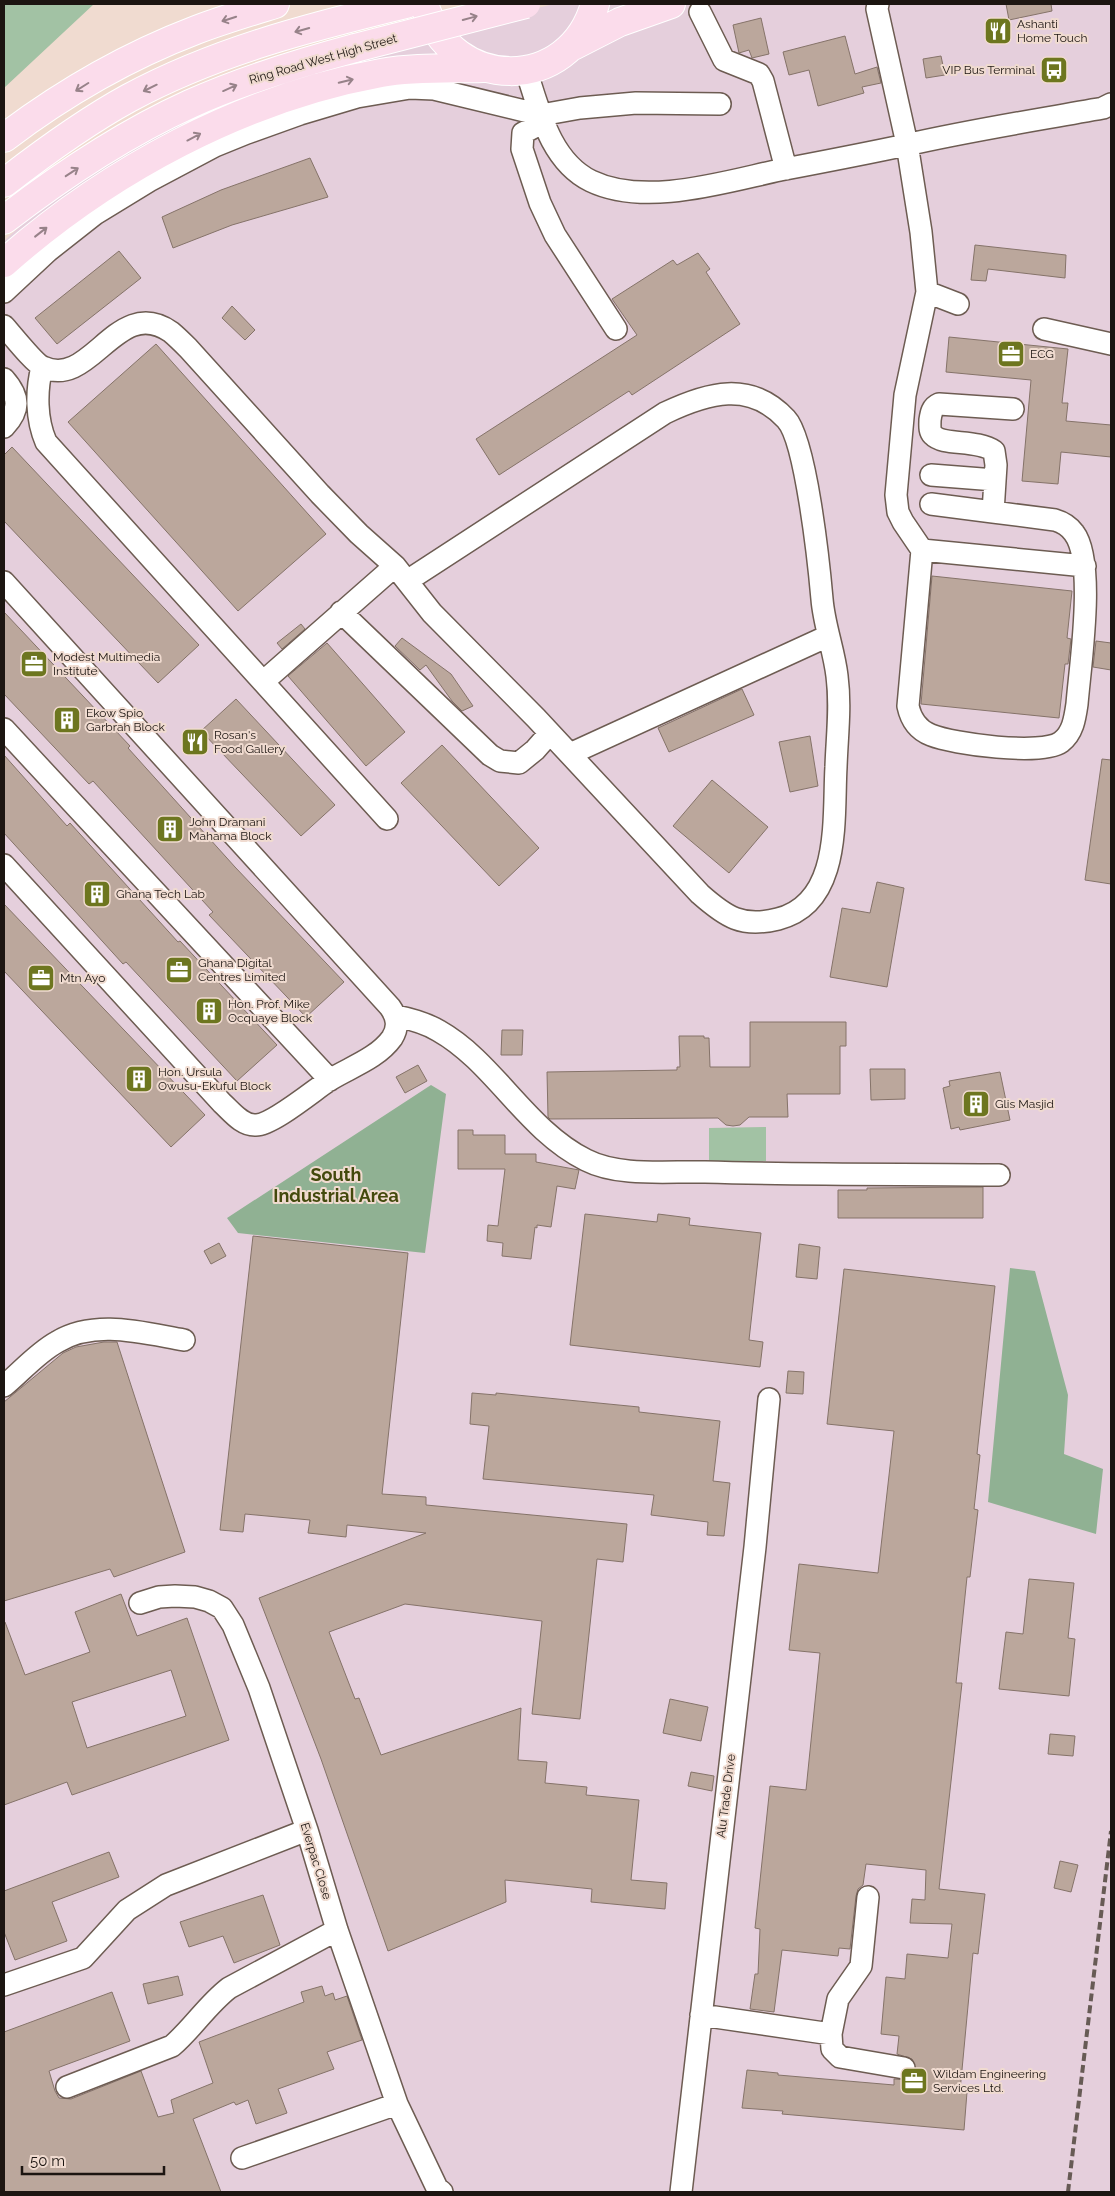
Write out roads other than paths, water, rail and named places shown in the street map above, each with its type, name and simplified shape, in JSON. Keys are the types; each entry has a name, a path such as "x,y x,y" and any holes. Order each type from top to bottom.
{"main road":[{"path":"4,138 102,74 144,53 196,30 276,4"},
{"path":"4,183 30,162 82,126 129,98 180,73 276,38 406,4"},
{"path":"424,4 430,21 439,37 467,61 484,68"},
{"name":"Ring Road West High Street","path":"4,220 97,156 174,112 250,79 355,48 526,4"},
{"path":"569,48 586,25 596,4"},
{"path":"4,263 67,212 134,167 230,119 309,91 382,73 484,68 509,71 526,70 549,61 569,48 620,22 672,4"}],"lane":[{"path":"878,4 877,9 907,144 921,232 927,292 905,395 896,495 898,512 922,550 908,706 910,715 916,726 930,735 958,743 1003,748 1045,748 1059,743 1069,734 1075,718 1085,592 1085,566 1074,532 1064,523 1055,520 930,504"},
{"path":"700,12 724,60 758,74 763,80 786,169"},
{"path":"526,70 543,119 557,149 579,173 592,181 632,192 689,189 907,144 1103,108 1111,104"},
{"path":"4,292 71,232 120,198 215,146 300,114 357,96 410,88 434,89 457,93 543,119"},
{"path":"616,329 555,235 540,202 522,149 524,133 543,119 580,108 636,103 720,104"},
{"path":"927,292 958,304"},
{"path":"4,326 42,367 58,370 79,364 124,328 134,324 156,324 171,332 188,348 320,494 401,574 432,613 570,754 678,872 720,912 734,920 750,923 770,921 795,913 807,904 816,893 824,877 835,820 839,701 837,674 828,636 810,501 794,430 787,420 774,408 755,397 736,393 714,395 689,401 665,413 401,574 341,612 264,681"},
{"path":"1044,329 1111,344"},
{"path":"42,367 38,412 40,428 46,442 387,819"},
{"path":"4,379 13,392 16,402 16,413 4,426"},
{"path":"993,512 996,458 994,451 982,445 934,437 930,431 931,413 933,408 939,404 1013,409"},
{"path":"931,474 995,480"},
{"path":"922,550 1085,566"},
{"path":"4,582 396,1016 439,1030 468,1052 516,1104 556,1141 586,1160 608,1168 740,1173 999,1174"},
{"path":"341,612 490,755 500,761 519,763 550,733"},
{"path":"570,754 828,636"},
{"path":"4,729 330,1080"},
{"path":"4,865 222,1103 248,1124 258,1126 273,1118 330,1080 365,1060 391,1040 396,1029 396,1016"},
{"path":"4,1386 57,1342 84,1331 109,1329 184,1340"},
{"name":"Alu Trade Drive","path":"680,2192 755,1548 769,1399"},
{"name":"Everpac Close","path":"140,1604 159,1598 175,1596 194,1597 209,1601 222,1608 233,1626 249,1661 307,1830 337,1930 396,2104 437,2188 442,2192"},
{"path":"4,1985 83,1958 128,1910 166,1885 307,1830"},
{"path":"868,1897 861,1966 838,1999 831,2034 832,2049 840,2057 904,2068"},
{"path":"67,2087 172,2046 217,1997 229,1988 337,1930"},
{"path":"701,2015 831,2034"},
{"path":"242,2158 396,2104"}],"railway":[{"path":"1068,2192 1111,1831"}],"place":[{"name":"Ashanti Home Touch","path":"998,31"},
{"name":"VIP Bus Terminal","path":"1054,70"},
{"name":"ECG","path":"1011,354"},
{"name":"Modest Multimedia Institute","path":"34,664"},
{"name":"Ekow Spio Garbrah Block","path":"67,720"},
{"name":"Rosan's Food Gallery","path":"195,742"},
{"name":"John Dramani Mahama Block","path":"170,829"},
{"name":"Ghana Tech Lab","path":"97,894"},
{"name":"Ghana Digital Centres Limited","path":"179,970"},
{"name":"Mtn Ayo","path":"41,978"},
{"name":"Hon. Prof. Mike Ocquaye Block","path":"209,1011"},
{"name":"Hon. Ursula Owusu-Ekuful Block","path":"139,1079"},
{"name":"Glis Masjid","path":"976,1104"},
{"name":"Wildam Engineering Services Ltd.","path":"914,2081"}],"district":[{"name":"South Industrial Area","path":"336,1185"}]}
